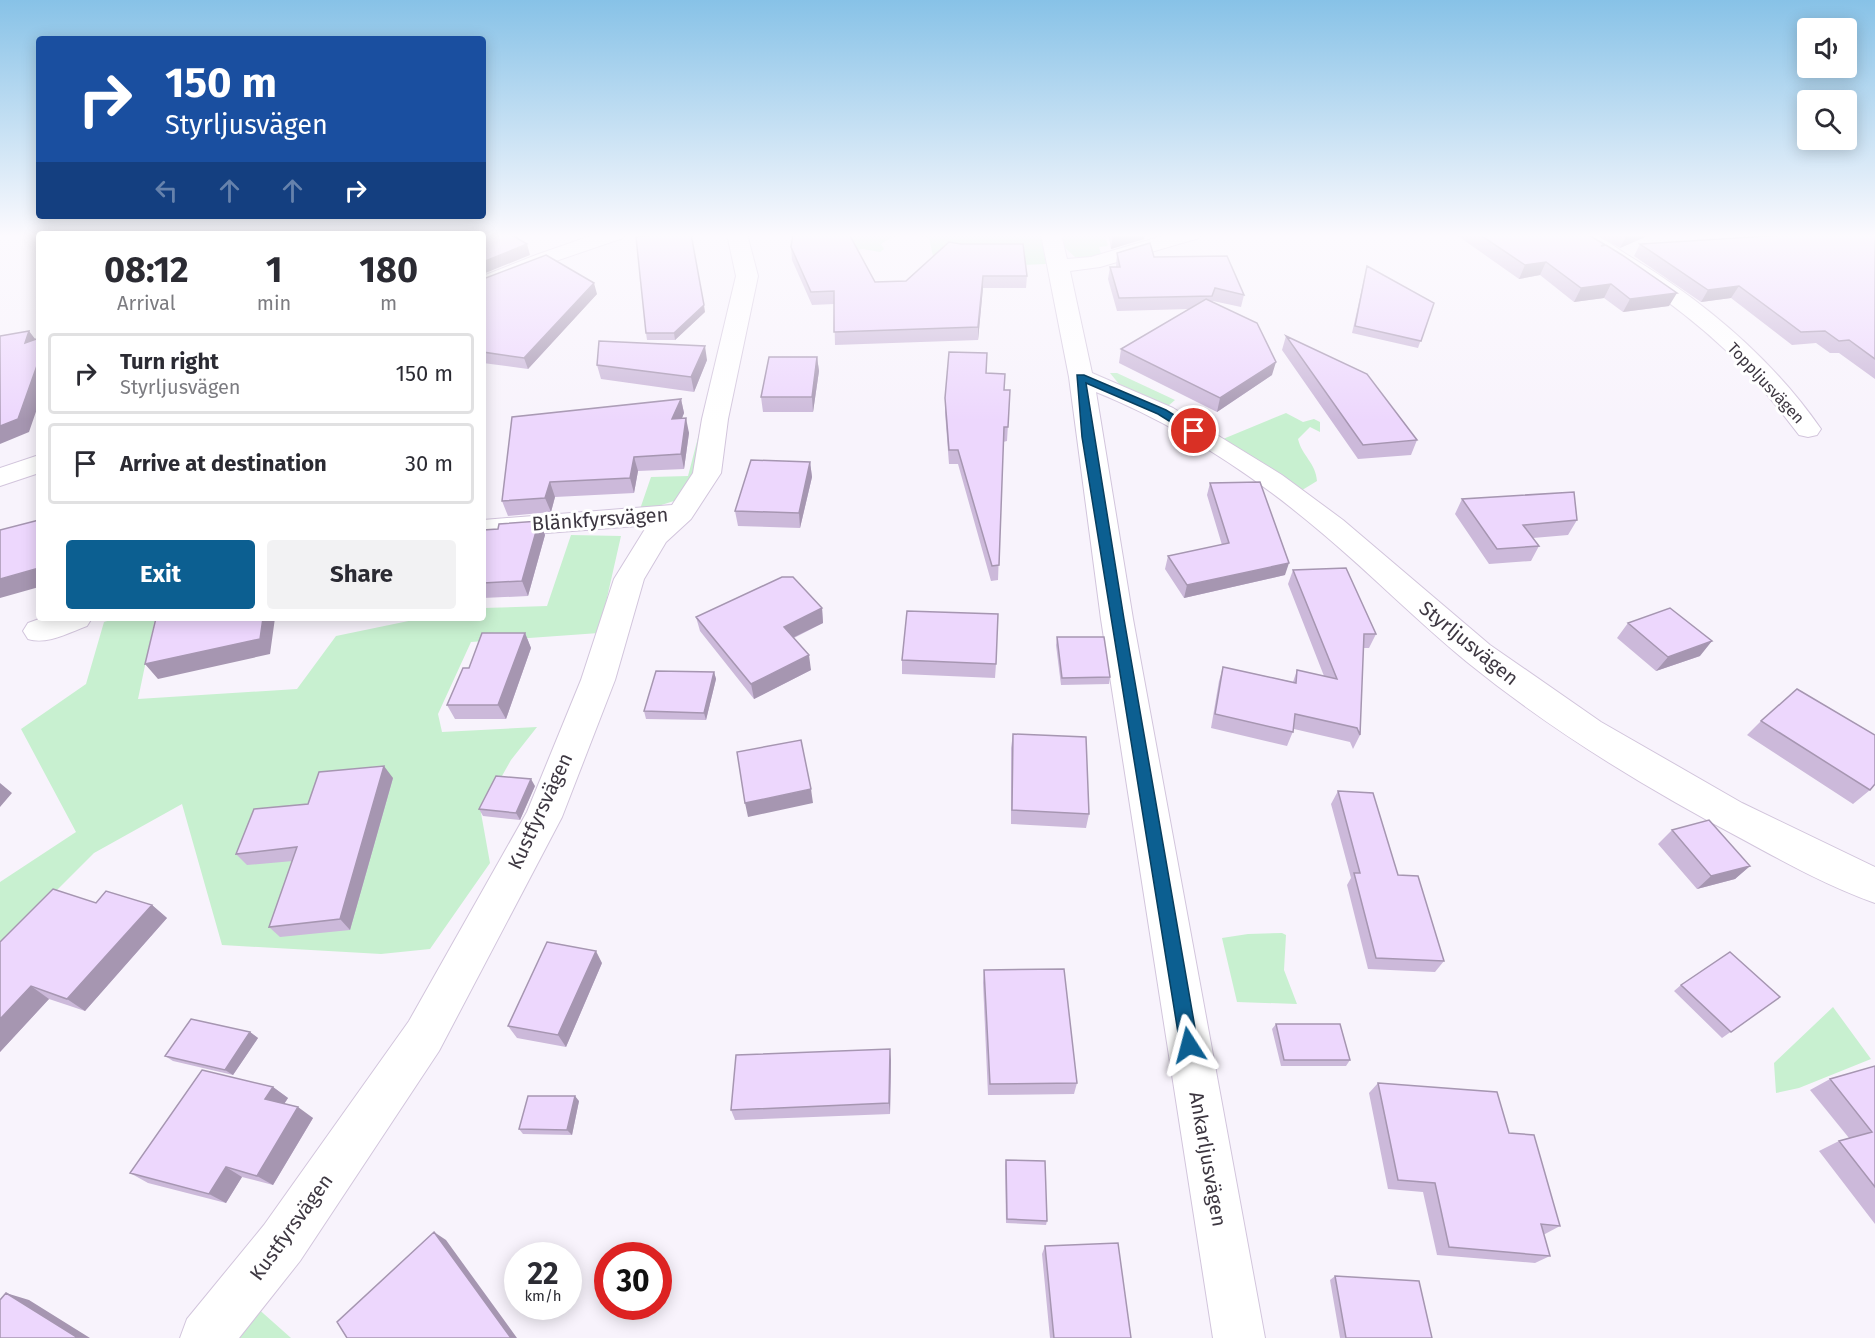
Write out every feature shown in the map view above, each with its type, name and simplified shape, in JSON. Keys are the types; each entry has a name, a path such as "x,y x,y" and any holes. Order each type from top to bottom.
{"street":[{"name":"Kustfyrsvägen","path":"206,1338 282,1244 424,1036 543,816 598,680 629,579 655,536 681,513 707,473 715,419 743,296"},
{"name":"Ankarljusvägen","path":"1065,296 1081,377 1088,437 1117,619 1239,1338"},
{"name":"Toppljusvägen","path":"1673,296 1697,314 1752,363 1808,429"},
{"name":"Styrljusvägen","path":"1081,377 1162,412 1264,475 1335,528 1453,633 1500,670 1620,753 1715,806 1875,886"},
{"path":"0,478 36,464"},
{"name":"Blänkfyrsvägen","path":"486,529 681,513"},
{"path":"39,631 67,621"}],"green space":[{"path":"1110,373 1117,373 1175,400 1168,406 1119,384"},
{"path":"707,403 703,446 685,494 674,501 639,512 651,477 688,476"},
{"path":"1286,413 1303,422 1314,419 1320,422 1320,432 1310,427 1298,439 1314,469 1317,481 1299,492 1223,439"},
{"path":"571,535 621,536 599,633 471,642 438,714 442,732 537,727 511,760 481,813 490,863 430,949 381,954 222,945 182,804 94,853 0,947 0,882 76,832 21,729 86,684 104,622 154,621 138,699 297,689 336,636 408,621 486,621 486,608 547,606"},
{"path":"1282,933 1286,935 1284,970 1297,1004 1237,1002 1222,938 1248,934"},
{"path":"1833,1007 1871,1059 1799,1088 1776,1093 1774,1063"},
{"path":"255,1306 291,1338 231,1338"}],"building":[{"path":"486,296 581,296 524,358 486,352"},
{"path":"642,296 702,296 704,305 674,333 646,333"},
{"path":"834,296 981,296 978,327 834,332"},
{"path":"1119,296 1192,296 1119,298"},
{"path":"1361,296 1422,296 1434,303 1421,341 1355,326"},
{"path":"1627,296 1650,296 1630,299"},
{"path":"1753,296 1875,296 1875,359 1849,340 1839,341 1825,331 1801,332"},
{"path":"1206,299 1257,323 1276,362 1220,398 1121,349"},
{"path":"29,331 25,343 36,339 36,368 18,419 0,426 0,336"},
{"path":"1286,336 1367,374 1417,440 1363,445"},
{"path":"599,341 705,346 691,377 597,365"},
{"path":"949,352 987,353 986,373 1005,374 1004,390 1010,390 1008,427 1004,427 999,565 992,566 958,450 949,450 945,398"},
{"path":"769,357 817,357 812,397 761,397"},
{"path":"681,399 672,419 686,418 681,454 634,457 630,478 550,482 545,498 502,501 512,417"},
{"path":"751,460 810,462 799,513 735,511"},
{"path":"1260,482 1289,563 1187,585 1168,556 1229,543 1210,483"},
{"path":"1574,492 1577,520 1523,525 1539,546 1497,549 1462,499"},
{"path":"36,521 36,569 0,579 0,530"},
{"path":"539,521 522,581 486,583 486,530 498,529 499,524"},
{"path":"1346,568 1376,634 1364,634 1360,735 1357,728 1295,714 1293,732 1215,714 1223,667 1296,683 1297,670 1337,679 1293,570"},
{"path":"782,577 793,577 822,608 784,627 809,655 751,684 696,617"},
{"path":"1670,608 1712,641 1668,657 1628,623"},
{"path":"907,611 998,614 996,664 902,660"},
{"path":"155,621 263,621 260,639 145,664"},
{"path":"482,633 525,633 498,705 447,705 463,668 469,668"},
{"path":"1057,637 1104,637 1110,677 1062,678"},
{"path":"656,671 714,672 704,713 644,711"},
{"path":"1797,689 1875,735 1875,784 1870,790 1761,721"},
{"path":"1013,734 1086,737 1089,814 1012,810"},
{"path":"801,740 811,789 745,803 737,752"},
{"path":"384,766 340,919 269,927 297,847 236,854 254,809 308,804 319,772"},
{"path":"496,776 531,779 516,813 479,809"},
{"path":"1338,791 1373,793 1398,875 1418,876 1444,961 1376,958 1354,873 1360,873"},
{"path":"1709,820 1750,866 1711,876 1672,830"},
{"path":"53,889 96,903 106,891 152,905 67,999 31,986 0,1019 0,942"},
{"path":"547,942 596,951 558,1035 508,1026"},
{"path":"1730,952 1780,997 1731,1032 1681,985"},
{"path":"1064,969 1077,1083 990,1084 984,970"},
{"path":"191,1019 250,1032 225,1070 165,1056"},
{"path":"1276,1024 1340,1024 1350,1060 1284,1060"},
{"path":"890,1049 889,1103 731,1110 736,1055"},
{"path":"1875,1066 1875,1187 1839,1141 1872,1132 1830,1079"},
{"path":"202,1070 273,1087 265,1099 298,1107 257,1176 226,1167 209,1194 130,1173"},
{"path":"1378,1083 1497,1092 1509,1133 1534,1135 1560,1226 1541,1224 1550,1256 1449,1247 1435,1183 1398,1180"},
{"path":"528,1096 575,1096 567,1130 519,1129"},
{"path":"1006,1160 1045,1161 1047,1221 1007,1219"},
{"path":"434,1232 511,1338 347,1338 337,1322"},
{"path":"1118,1243 1131,1338 1054,1338 1045,1246"},
{"path":"1335,1276 1419,1281 1432,1338 1346,1338"},
{"path":"6,1293 78,1338 0,1338 0,1300"}],"route":[{"path":"1189,1045 1117,619 1088,437 1081,377 1162,412 1194,431"}]}
